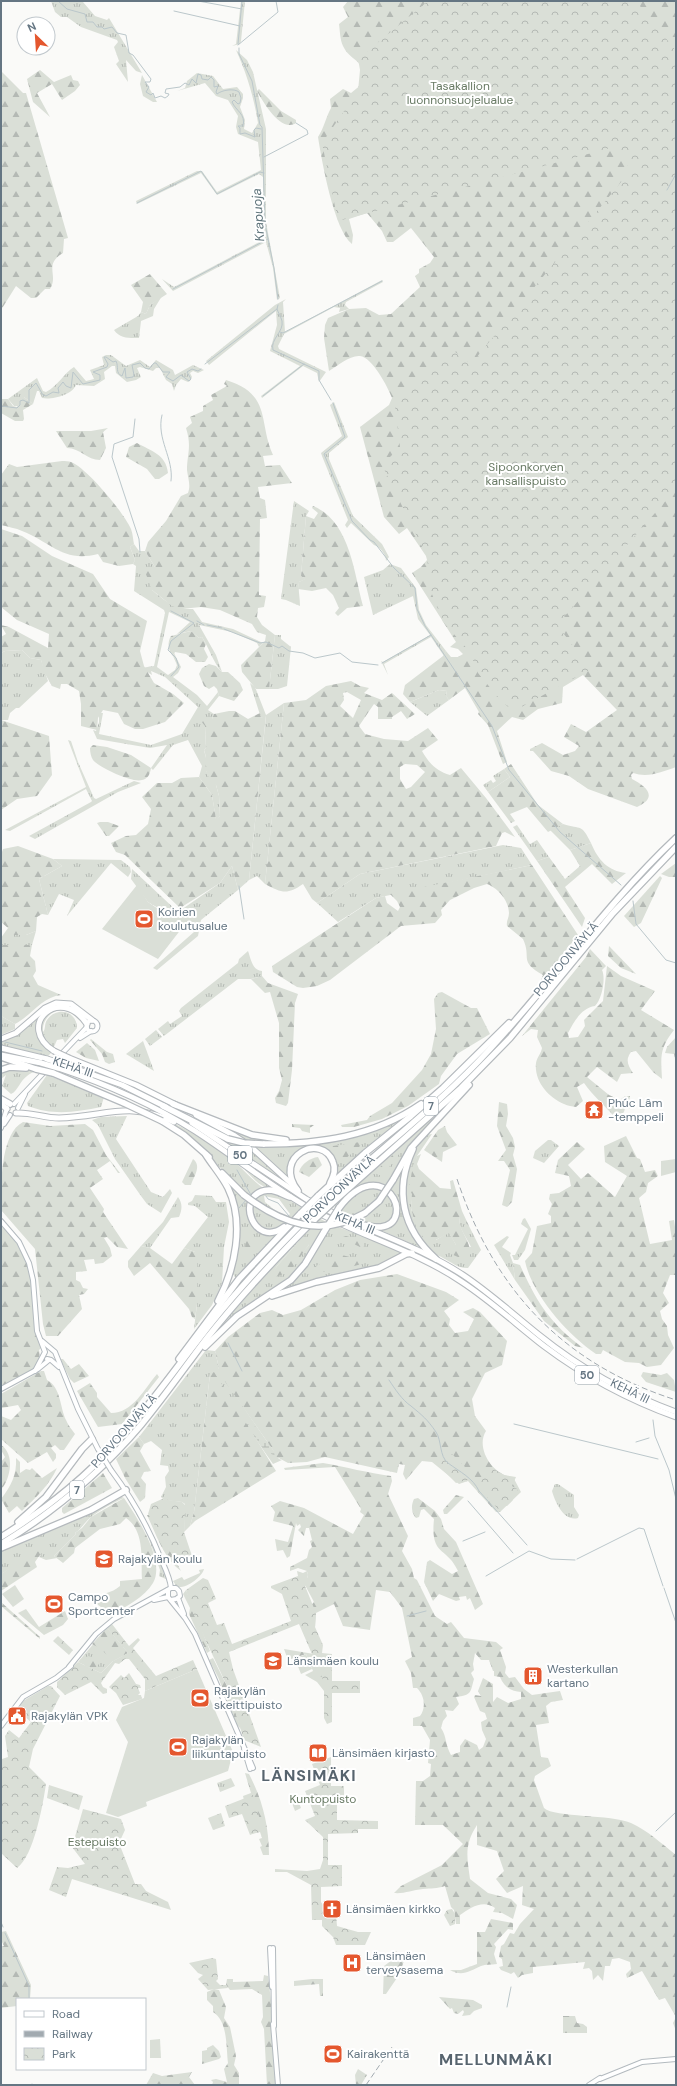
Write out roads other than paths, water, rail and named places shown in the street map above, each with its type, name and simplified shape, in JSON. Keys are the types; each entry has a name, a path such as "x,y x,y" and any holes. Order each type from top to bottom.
{"highway":[{"name":"PORVOONVÄYLÄ","path":"1,1536 44,1508 88,1471 120,1438 244,1285 325,1200 460,1079 494,1045 615,901 676,838"},
{"name":"PORVOONVÄYLÄ","path":"1,1544 54,1509 96,1472 136,1430 208,1338 249,1289 331,1204 461,1088 510,1038 613,912 676,847"},
{"path":"1,1039 22,1029 45,1008 56,1003 71,1004 92,1020"},
{"path":"163,1385 210,1316 259,1256 318,1196 365,1153 412,1116 444,1088 529,1004"},
{"path":"87,1026 74,1010 67,1007 55,1007 45,1013 39,1024 39,1037 45,1045 54,1051 136,1085 245,1143 316,1205"},
{"path":"1,1070 10,1066 36,1069 53,1073 124,1103 162,1121 184,1135 206,1155 244,1195 264,1209 286,1220 305,1226 334,1225 351,1220 365,1213 379,1201 393,1180 410,1148 510,1038"},
{"name":"KEHÄ III","path":"1,1048 46,1058 122,1085 163,1106 316,1205 350,1222 398,1240 436,1258 474,1283 539,1336 576,1362 629,1392 676,1412"},
{"path":"1,1056 36,1069"},
{"name":"KEHÄ III","path":"1,1056 41,1063 58,1068 124,1093 163,1112 193,1130 290,1197 342,1225 412,1253 467,1285 544,1346 589,1376 631,1399 676,1417"},
{"path":"163,1106 228,1139 244,1143 263,1144 330,1140 364,1132 386,1124 411,1111 444,1088"},
{"path":"1,1099 9,1109"},
{"path":"1,1104 9,1109"},
{"path":"173,1104 259,1137 292,1140 330,1140"},
{"path":"17,1111 39,1116 60,1118 134,1110 155,1114 193,1130"},
{"path":"435,1121 413,1148 406,1165 402,1191 407,1218 416,1238 436,1258"},
{"path":"298,1190 290,1175 293,1160 303,1150 318,1149 329,1155 334,1169 332,1178 318,1196"},
{"path":"206,1155 228,1189 234,1208 236,1224 234,1252 230,1274 210,1316"},
{"path":"178,1377 222,1329 246,1309 286,1284 296,1275 314,1252 339,1208 349,1196 364,1186 381,1187 392,1196 396,1211 394,1219 389,1224 377,1227 350,1222"},
{"path":"290,1197 273,1191 261,1193 251,1204 250,1216 258,1228 269,1231 282,1229 294,1220"},
{"path":"246,1309 285,1291 322,1280 379,1268 406,1254 412,1253"},
{"path":"1,1536 46,1497 82,1449 92,1439"},
{"path":"1,1548 91,1510 126,1490"}],"main road":[{"path":"1,1129 9,1109 77,1039 92,1020 96,1022 98,1026 95,1030 77,1039"},
{"path":"87,1026 91,1031"},
{"path":"17,1111 30,1086"},
{"path":"9,1109 17,1111"},
{"path":"9,1109 17,1111"},
{"path":"1,1221 19,1242 30,1263 39,1337 45,1354 61,1369"},
{"path":"39,1337 55,1352 92,1439 111,1470 126,1490 148,1528 168,1576 180,1592 178,1598 185,1618"},
{"path":"35,1371 45,1354 51,1349"},
{"path":"1,1390 35,1371 56,1356"},
{"path":"168,1576 170,1598 195,1634 251,1768"},
{"path":"1,1726 18,1702 40,1684 59,1676 96,1634 110,1622 128,1610 170,1589 176,1588"},
{"path":"148,1601 178,1598"},
{"path":"272,1948 274,2026 278,2085"},
{"path":"589,2085 603,2076 642,2062 676,2059"}],"waterway":[{"path":"58,1 67,9 85,14 87,22 93,22 97,27 102,27 104,29 112,27 117,33 126,35 129,53 133,55 151,79 150,82 145,82 149,87 146,92 151,95 153,93 155,98 161,96 165,98 169,94 165,93 166,89 180,87 185,83 189,85 192,79 196,83 198,74 201,75 202,79 208,80 211,77 214,80 214,87 218,86 216,92 217,94 228,90 239,92 241,98 240,103 238,104 234,100 232,102 243,118 243,126 238,126 240,128 240,134 245,133 255,137 254,130 256,128 261,129"},
{"path":"198,1 242,9"},
{"path":"238,44 242,1"},
{"path":"238,45 278,12 276,1"},
{"path":"174,11 240,26"},
{"name":"Krapuoja","path":"239,48 239,54 252,81 260,125 262,127 265,224 274,268 278,299"},
{"path":"264,157 308,134 307,130 296,123"},
{"path":"137,203 201,171 217,194 260,172 264,173"},
{"path":"667,190 676,174"},
{"path":"173,289 268,239"},
{"path":"280,332 283,333 382,281"},
{"path":"278,305 277,309 282,319 282,325 273,342 273,350 319,371 319,380 331,400"},
{"path":"205,364 277,309"},
{"path":"1,406 17,408 20,405 20,401 23,400 29,403 29,390 36,383 43,395 46,396 53,392 59,393 58,388 63,382 66,386 71,388 73,372 83,384 100,380 100,375 93,372 107,367 108,364 104,357 113,362 116,361 118,372 122,376 125,368 126,378 133,377 134,375 132,365 140,363 145,368 149,369 154,363 156,363 163,372 170,372 166,377 173,381 181,375 189,381 191,379 187,372 192,369 198,371 201,369"},
{"path":"263,396 304,364"},
{"path":"333,403 345,437 324,454 352,521 370,540 374,542 394,568 415,588 417,609 425,626 492,726 509,770 560,832 621,885"},
{"path":"162,415 161,432 170,464 171,481"},
{"path":"135,419 133,437 114,444 112,457 139,539 140,552"},
{"path":"171,611 194,623 171,641 168,650 176,658 179,667 171,676"},
{"path":"197,621 204,625"},
{"path":"207,625 222,628"},
{"path":"224,629 260,643 266,642 279,648 282,646 289,651 303,653 315,658 340,653 352,662 378,665"},
{"path":"382,663 431,635"},
{"path":"239,886 244,919"},
{"path":"633,901 636,924 666,960 676,963"},
{"path":"5,1042 42,1051"},
{"path":"237,1170 251,1195"},
{"path":"252,1194 259,1189"},
{"path":"266,1196 268,1199 278,1203 289,1216"},
{"path":"239,1208 247,1199"},
{"path":"228,1343 242,1371"},
{"path":"389,1380 402,1398 419,1412 436,1432 445,1460 473,1482 479,1491 527,1545"},
{"path":"653,1420 655,1436 669,1470 676,1499"},
{"path":"514,1424 658,1459"},
{"path":"636,1442 649,1438"},
{"path":"468,1501 513,1553"},
{"path":"577,1559 639,1528 644,1529 663,1586"},
{"path":"463,1541 485,1532"},
{"path":"486,1576 529,1551 551,1559 575,1560"},
{"path":"664,1588 676,1623"},
{"path":"407,1616 426,1611"},
{"path":"656,1831 676,1812"},
{"path":"1,1922 3,1927"},
{"path":"5,1933 29,1986 29,1998"},
{"path":"507,2007 511,1987"}],"railway":[{"path":"457,1179 472,1219 491,1255 513,1288 538,1318 567,1344 599,1366 636,1385 676,1400"},
{"path":"366,2085 392,2047"}],"place":[{"name":"Koirien koulutusalue","path":"144,919"},
{"name":"Phúc Lâm -temppeli","path":"594,1110"},
{"name":"Rajakylän koulu","path":"104,1559"},
{"name":"Campo Sportcenter","path":"54,1604"},
{"name":"Länsimäen koulu","path":"273,1661"},
{"name":"Westerkullan kartano","path":"533,1676"},
{"name":"Rajakylän skeittipuisto","path":"200,1698"},
{"name":"Rajakylän VPK","path":"17,1716"},
{"name":"Rajakylän liikuntapuisto","path":"178,1747"},
{"name":"Länsimäen kirjasto","path":"318,1753"},
{"name":"Länsimäen kirkko","path":"332,1909"},
{"name":"Länsimäen terveysasema","path":"352,1963"},
{"name":"Kairakenttä","path":"333,2054"}],"district":[{"name":"LÄNSIMÄKI","path":"309,1775"},
{"name":"MELLUNMÄKI","path":"496,2059"}],"park label":[{"name":"Tasakallion luonnonsuojelualue","path":"460,93"},
{"name":"Sipoonkorven kansallispuisto","path":"526,474"},
{"name":"Kuntopuisto","path":"323,1799"},
{"name":"Estepuisto","path":"97,1842"}]}
